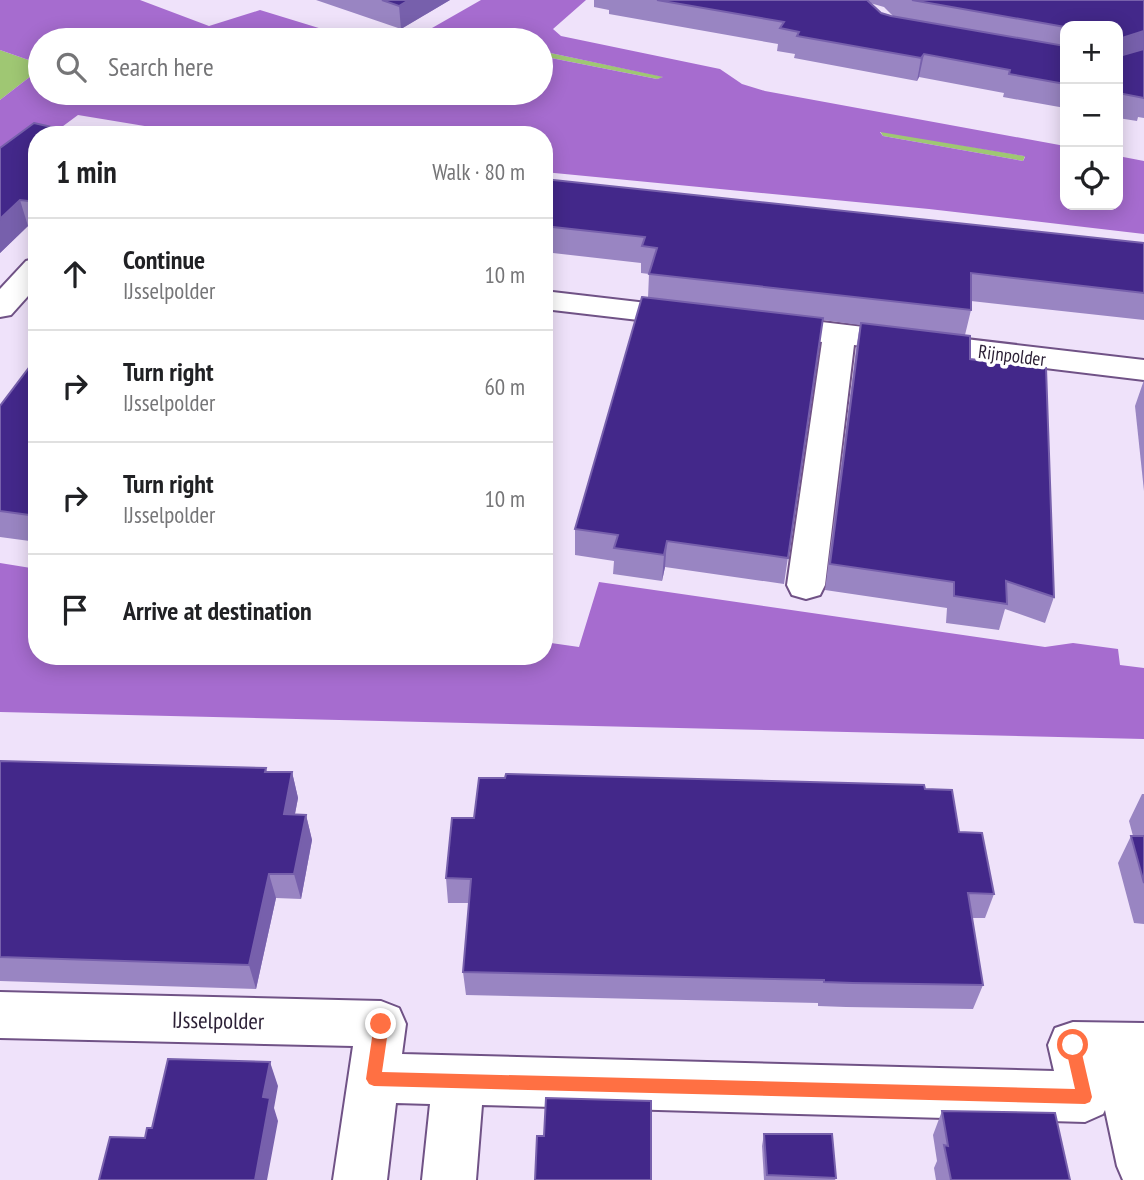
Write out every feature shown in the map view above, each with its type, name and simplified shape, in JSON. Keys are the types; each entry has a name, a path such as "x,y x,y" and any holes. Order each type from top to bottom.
{"street":[{"path":"0,308 28,277"},
{"name":"Rijnpolder","path":"553,301 1144,370"},
{"path":"806,585 839,334"},
{"name":"IJsselpolder","path":"0,1015 381,1024 360,1180"},
{"path":"374,1079 1085,1097 1073,1045 1130,1046 1144,1166"},
{"path":"449,1180 458,1080"}],"green space":[{"path":"0,50 28,60 28,78 0,100"},
{"path":"553,54 665,77 657,79 553,58"},
{"path":"880,131 1025,156 1023,161 883,136"}],"shaded area":[{"path":"0,0 140,0 209,26 260,10 319,28 28,28 28,60 0,50"},
{"path":"481,0 586,0 553,29 432,28"},
{"path":"553,29 561,36 720,69 742,84 765,91 1060,145 1060,210 1123,210 1123,157 1144,161 1144,234 929,209 553,173 553,126 145,126 78,115 63,126 28,126 28,142 0,164 0,100 28,78 28,105 553,105 553,58 657,79 663,77 553,54","holes":["880,132 1024,156 1023,161 883,136"]},
{"path":"0,563 28,568 28,665 553,665 553,643 579,647 599,582 1045,647 1073,643 1118,649 1120,665 1144,668 1144,739 0,712"}],"building":[{"path":"382,0 409,0 399,6"},
{"path":"657,0 867,0 881,13 891,16 1060,45 1060,83 1009,74 1010,70 924,54 921,58 797,36 799,32 780,28 784,22"},
{"path":"912,0 1144,0 1144,31 1123,38 1123,21 1060,21 1060,26"},
{"path":"1144,49 1144,98 1123,94 1123,55"},
{"path":"28,127 28,201 20,200 0,219 0,148"},
{"path":"553,180 1144,243 1144,293 971,273 971,310 649,274 657,248 642,246 645,237 553,227"},
{"path":"642,297 823,318 788,558 667,541 664,555 614,548 618,535 575,529"},
{"path":"861,323 970,336 970,359 1046,368 1054,597 1006,581 1007,604 954,596 954,582 830,564"},
{"path":"28,369 28,515 0,511 0,406"},
{"path":"0,761 266,768 265,772 292,772 284,814 306,815 294,874 269,874 249,965 0,957"},
{"path":"506,774 924,785 925,789 952,790 959,832 982,833 994,894 968,893 983,985 463,972 471,879 446,878 452,818 474,818 479,778 505,778"},
{"path":"1131,836 1144,836 1144,883"},
{"path":"168,1059 270,1062 263,1097 270,1098 255,1180 99,1180 110,1137 145,1138 147,1128 152,1128"},
{"path":"546,1098 651,1101 651,1180 535,1180 537,1136 544,1136"},
{"path":"942,1111 1055,1113 1070,1180 951,1180 944,1145 948,1146"},
{"path":"764,1134 832,1134 836,1178 767,1175"}],"route":[{"path":"381,1024 374,1079 1085,1097 1073,1045"}]}
